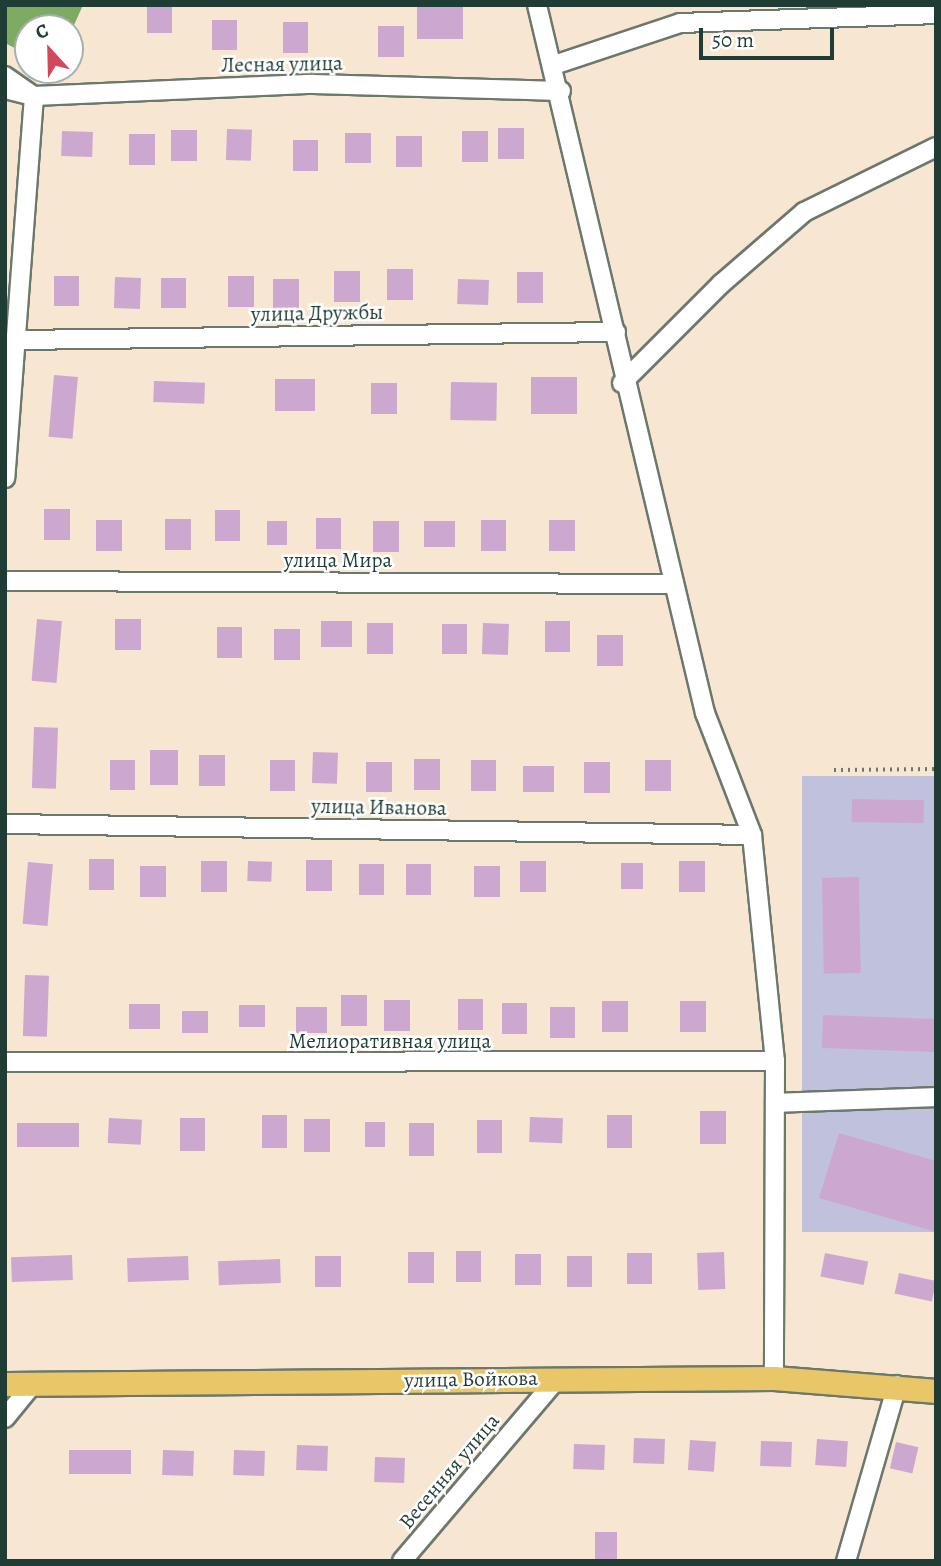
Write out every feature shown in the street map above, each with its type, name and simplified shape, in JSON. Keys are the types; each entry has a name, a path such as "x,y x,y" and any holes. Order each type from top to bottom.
{"main road":[{"name":"улица Войкова","path":"5,1384 774,1378 897,1385 936,1391"}],"street":[{"path":"537,5 561,91 616,332 622,383 671,584 705,713 752,835 775,1061 774,1378"},
{"path":"554,65 680,23 936,14"},
{"path":"5,76 34,96 19,341 5,478"},
{"name":"Лесная улица","path":"5,89 34,96 313,84 561,91"},
{"path":"622,383 730,275 804,212 936,147"},
{"name":"улица Дружбы","path":"19,341 616,332"},
{"name":"улица Мира","path":"5,581 671,584"},
{"name":"улица Иванова","path":"5,824 752,835"},
{"name":"Мелиоративная улица","path":"5,1062 775,1061"},
{"path":"775,1103 936,1097"},
{"name":"Весенняя улица","path":"402,1561 558,1378"},
{"path":"5,1418 32,1385"},
{"path":"846,1561 897,1385"}],"path":[{"path":"834,770 936,769"}],"shaded area":[{"path":"802,776 936,776 936,1232 802,1232"}],"green space":[{"path":"5,5 83,5 79,14 14,14 14,48 5,43"}],"building":[{"path":"147,5 172,5 172,33 147,33"},
{"path":"417,5 463,5 463,39 417,39"},
{"path":"212,20 237,20 237,50 212,50"},
{"path":"283,22 308,22 308,53 283,53"},
{"path":"378,26 404,26 404,57 378,57"},
{"path":"498,128 524,128 524,159 498,159"},
{"path":"227,129 252,130 251,161 226,160"},
{"path":"171,130 197,130 197,161 171,161"},
{"path":"62,131 93,132 92,157 61,156"},
{"path":"462,131 488,131 488,162 462,162"},
{"path":"345,133 371,133 371,163 345,163"},
{"path":"129,134 155,134 155,165 129,165"},
{"path":"396,136 422,136 422,167 396,167"},
{"path":"293,140 318,140 318,171 293,171"},
{"path":"387,269 413,269 413,300 387,300"},
{"path":"334,271 360,271 360,302 334,302"},
{"path":"517,272 543,272 543,303 517,303"},
{"path":"54,276 79,276 79,306 54,306"},
{"path":"228,276 254,276 254,307 228,307"},
{"path":"115,277 141,278 140,309 114,308"},
{"path":"161,278 186,278 186,308 161,308"},
{"path":"273,279 299,279 299,310 273,310"},
{"path":"458,279 489,280 488,305 457,304"},
{"path":"54,375 78,377 73,439 49,437"},
{"path":"531,377 577,377 577,414 531,414"},
{"path":"275,379 315,379 315,411 275,411"},
{"path":"154,381 205,383 204,404 153,402"},
{"path":"451,382 497,383 496,421 450,420"},
{"path":"371,383 397,383 397,414 371,414"},
{"path":"44,509 70,509 70,540 44,540"},
{"path":"215,510 240,510 240,541 215,541"},
{"path":"316,518 341,518 341,549 316,549"},
{"path":"165,519 191,519 191,550 165,550"},
{"path":"96,520 122,520 122,551 96,551"},
{"path":"481,520 506,520 506,551 481,551"},
{"path":"549,520 575,520 575,551 549,551"},
{"path":"267,521 287,521 287,545 267,545"},
{"path":"373,521 399,521 399,552 373,552"},
{"path":"424,521 455,521 455,547 424,547"},
{"path":"37,619 62,621 57,683 32,681"},
{"path":"115,619 141,619 141,650 115,650"},
{"path":"321,621 352,621 352,647 321,647"},
{"path":"545,621 570,621 570,652 545,652"},
{"path":"367,623 393,623 393,654 367,654"},
{"path":"483,623 509,624 508,655 482,654"},
{"path":"442,624 467,624 467,654 442,654"},
{"path":"217,627 242,627 242,658 217,658"},
{"path":"274,629 300,629 300,660 274,660"},
{"path":"597,635 623,635 623,666 597,666"},
{"path":"34,727 58,728 56,789 32,788"},
{"path":"150,750 178,750 178,785 150,785"},
{"path":"313,752 338,753 337,784 312,783"},
{"path":"199,755 225,755 225,786 199,786"},
{"path":"414,759 440,759 440,790 414,790"},
{"path":"110,760 135,760 135,790 110,790"},
{"path":"270,760 295,760 295,791 270,791"},
{"path":"471,760 496,760 496,791 471,791"},
{"path":"645,760 671,760 671,791 645,791"},
{"path":"366,762 392,762 392,792 366,792"},
{"path":"584,762 610,762 610,793 584,793"},
{"path":"523,766 554,766 554,792 523,792"},
{"path":"852,799 924,800 924,823 852,822"},
{"path":"89,859 114,859 114,890 89,890"},
{"path":"306,860 332,860 332,891 306,891"},
{"path":"201,861 227,861 227,892 201,892"},
{"path":"248,861 272,862 271,882 247,881"},
{"path":"520,861 546,861 546,892 520,892"},
{"path":"679,861 705,861 705,892 679,892"},
{"path":"28,862 53,864 48,926 23,924"},
{"path":"621,863 643,863 643,889 621,889"},
{"path":"359,864 384,864 384,895 359,895"},
{"path":"406,864 431,864 431,895 406,895"},
{"path":"140,866 166,866 166,897 140,897"},
{"path":"474,866 500,866 500,897 474,897"},
{"path":"859,877 861,973 824,974 822,878"},
{"path":"25,975 49,976 47,1037 23,1036"},
{"path":"341,995 367,995 367,1026 341,1026"},
{"path":"458,999 483,999 483,1030 458,1030"},
{"path":"384,1000 410,1000 410,1031 384,1031"},
{"path":"602,1001 628,1001 628,1032 602,1032"},
{"path":"680,1001 706,1001 706,1032 680,1032"},
{"path":"502,1003 527,1003 527,1034 502,1034"},
{"path":"129,1004 160,1004 160,1029 129,1029"},
{"path":"239,1005 265,1005 265,1027 239,1027"},
{"path":"296,1007 327,1007 327,1033 296,1033"},
{"path":"550,1007 575,1007 575,1038 550,1038"},
{"path":"182,1011 208,1011 208,1033 182,1033"},
{"path":"823,1015 936,1019 935,1052 822,1048"},
{"path":"700,1111 726,1111 726,1144 700,1144"},
{"path":"262,1115 287,1115 287,1148 262,1148"},
{"path":"607,1115 632,1115 632,1148 607,1148"},
{"path":"530,1117 563,1118 562,1143 529,1142"},
{"path":"109,1118 142,1120 141,1145 108,1143"},
{"path":"180,1118 205,1118 205,1151 180,1151"},
{"path":"304,1119 330,1119 330,1152 304,1152"},
{"path":"477,1120 502,1120 502,1153 477,1153"},
{"path":"365,1122 385,1122 385,1147 365,1147"},
{"path":"17,1123 79,1123 79,1147 17,1147"},
{"path":"409,1123 434,1123 434,1156 409,1156"},
{"path":"839,1133 936,1161 936,1232 819,1198"},
{"path":"456,1251 481,1251 481,1282 456,1282"},
{"path":"408,1252 434,1252 434,1283 408,1283"},
{"path":"724,1252 725,1289 698,1290 697,1253"},
{"path":"627,1253 652,1253 652,1284 627,1284"},
{"path":"825,1253 868,1261 864,1285 820,1277"},
{"path":"515,1254 541,1254 541,1285 515,1285"},
{"path":"72,1255 73,1280 12,1282 11,1257"},
{"path":"188,1256 189,1280 128,1282 127,1258"},
{"path":"315,1256 341,1256 341,1287 315,1287"},
{"path":"567,1256 592,1256 592,1287 567,1287"},
{"path":"280,1259 281,1283 219,1285 218,1261"},
{"path":"899,1273 936,1281 932,1301 895,1294"},
{"path":"634,1438 665,1439 664,1464 633,1463"},
{"path":"817,1439 848,1441 846,1467 815,1465"},
{"path":"690,1440 716,1442 714,1472 688,1470"},
{"path":"761,1441 792,1442 791,1467 760,1466"},
{"path":"896,1442 918,1447 912,1473 890,1468"},
{"path":"574,1444 605,1445 604,1470 573,1469"},
{"path":"297,1445 328,1446 327,1471 296,1470"},
{"path":"69,1450 131,1450 131,1474 69,1474"},
{"path":"163,1450 194,1451 193,1476 162,1475"},
{"path":"234,1450 265,1451 264,1476 233,1475"},
{"path":"375,1457 405,1458 404,1483 374,1482"},
{"path":"595,1532 617,1532 617,1559 595,1559"}]}
